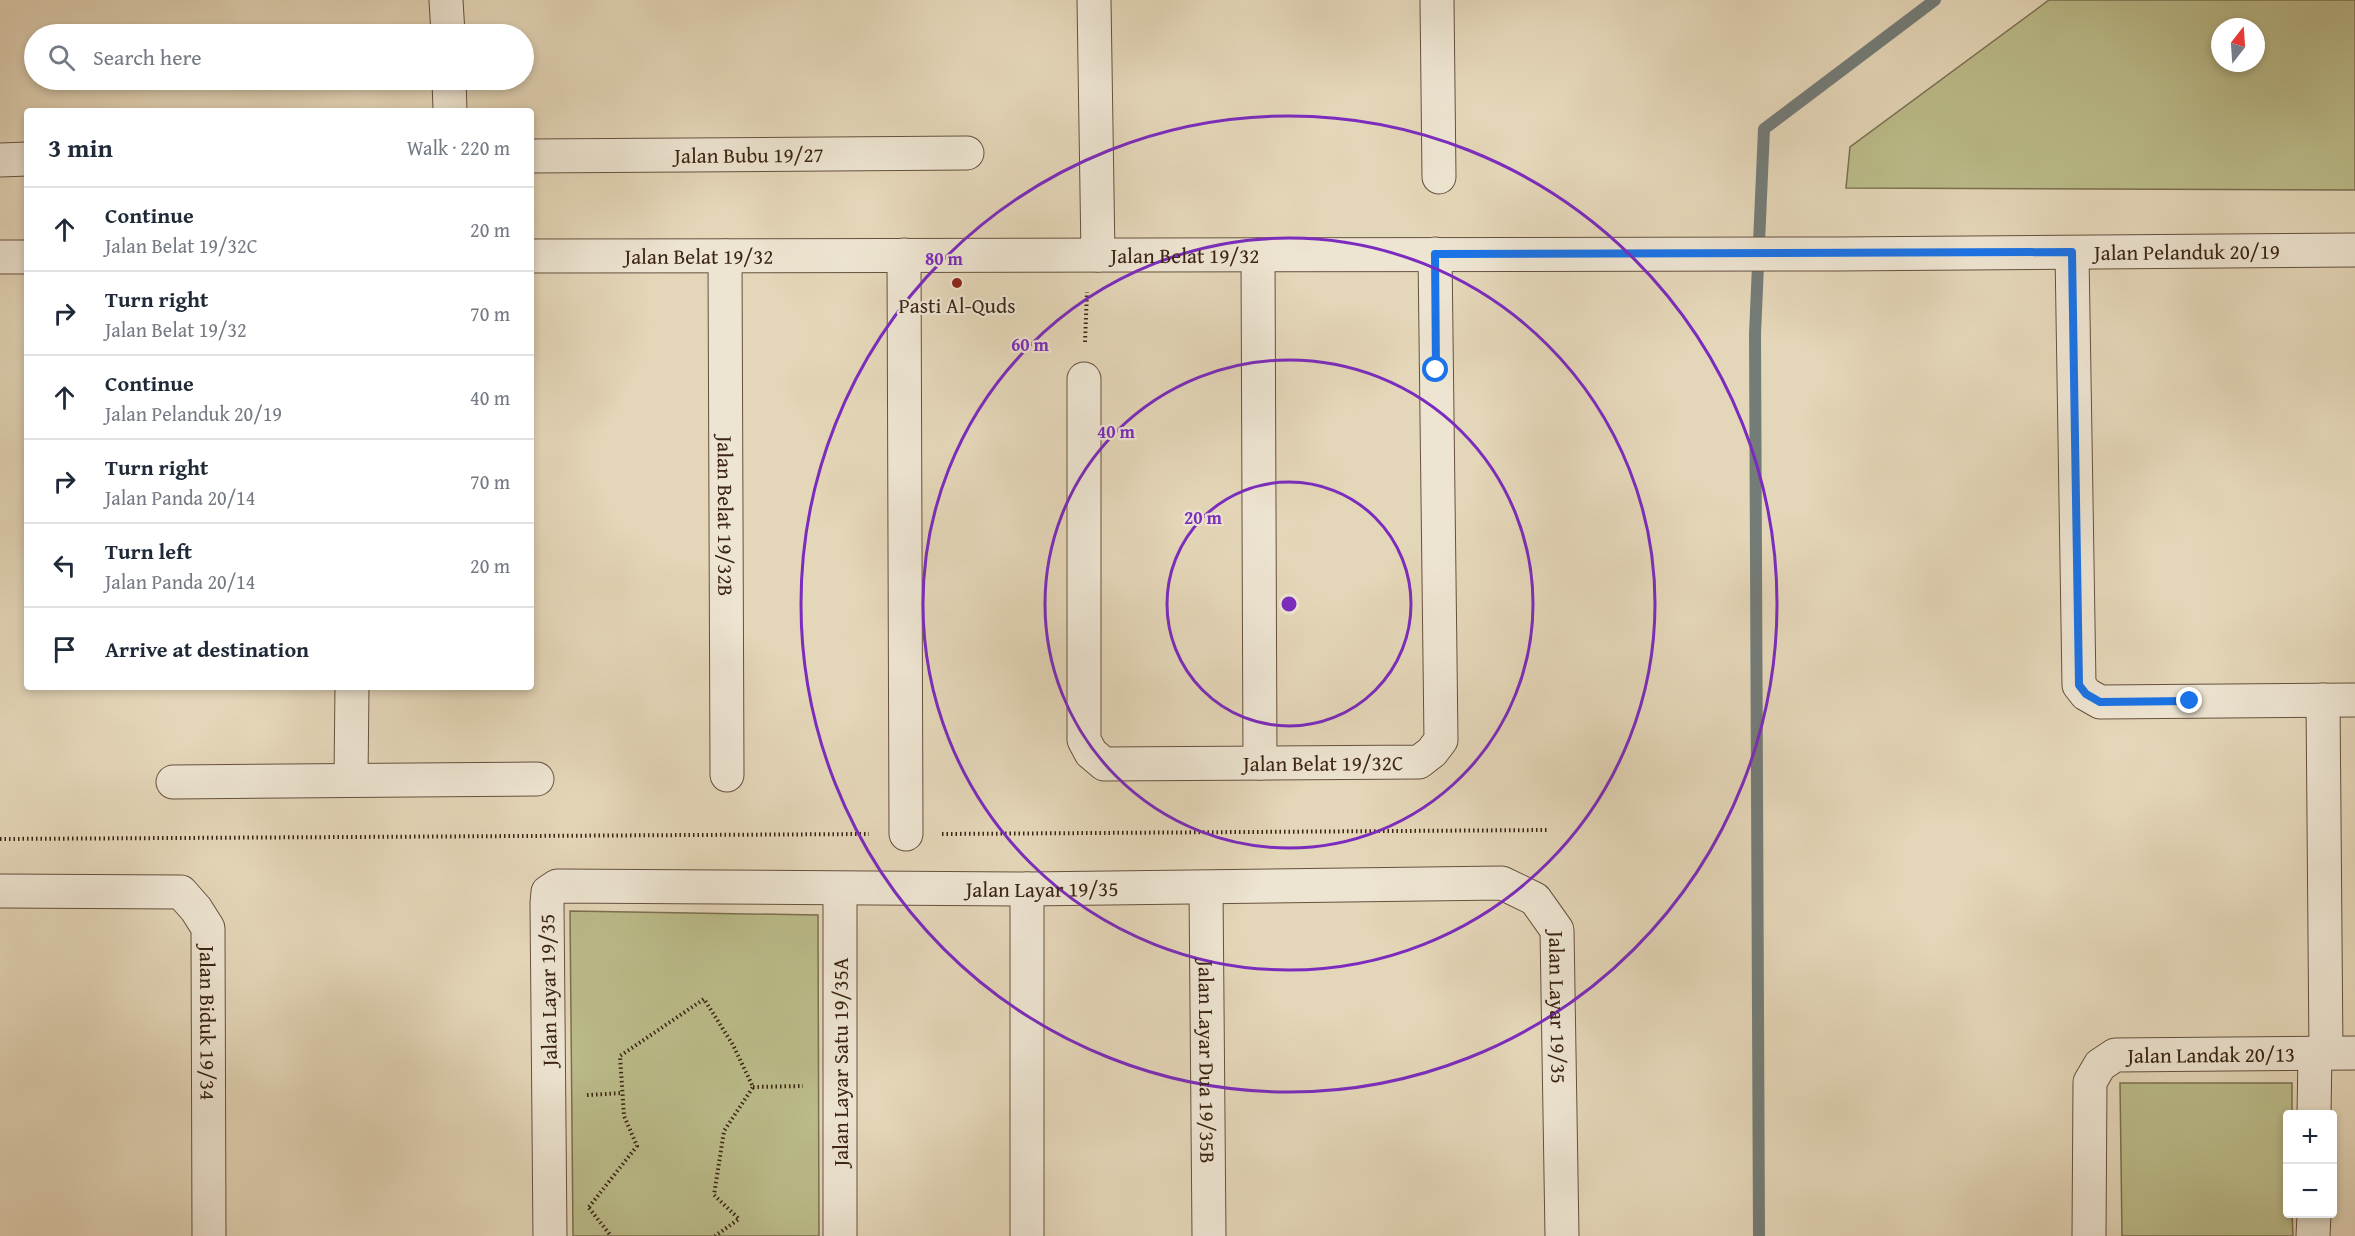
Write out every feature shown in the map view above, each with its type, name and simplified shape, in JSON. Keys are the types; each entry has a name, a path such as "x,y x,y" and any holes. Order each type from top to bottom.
{"street":[{"path":"446,0 447,24"},
{"path":"1093,255 1094,0"},
{"path":"1439,1 1439,177"},
{"path":"449,90 450,108"},
{"name":"Jalan Bubu 19/27","path":"534,156 967,153"},
{"path":"0,159 24,159"},
{"name":"Jalan Pelanduk 20/19","path":"1839,254 2355,250"},
{"path":"2072,252 2079,685 2086,694 2100,702 2339,700 2332,1053 2315,1110"},
{"name":"Jalan Belat 19/32C","path":"1084,379 1084,740 1091,753 1104,764 1419,762 1432,752 1441,740 1435,254"},
{"name":"Jalan Belat 19/32","path":"534,256 1839,254"},
{"name":"Jalan Belat 19/32B","path":"725,255 727,775"},
{"path":"904,255 906,834"},
{"path":"1258,255 1260,763"},
{"path":"0,257 24,257"},
{"path":"351,780 352,690"},
{"path":"173,782 537,778"},
{"name":"Jalan Layar 19/35","path":"550,1236 547,903 548,892 557,886 1028,889 1502,883 1535,899 1557,930 1562,1236"},
{"name":"Jalan Layar Dua 19/35B","path":"1206,888 1209,1236"},
{"name":"Jalan Layar Satu 19/35A","path":"840,889 840,1236"},
{"path":"1027,1236 1028,889"},
{"name":"Jalan Biduk 19/34","path":"0,891 181,892 196,909 208,928 209,1236"},
{"name":"Jalan Landak 20/13","path":"2089,1236 2090,1083 2100,1065 2115,1055 2332,1053"},
{"path":"2313,1236 2314,1218"}],"path":[{"path":"1084,379 1093,255"},
{"path":"0,839 1548,830"},
{"path":"611,1236 588,1207 637,1146 624,1116 620,1056 704,999 733,1045 753,1087"},
{"path":"753,1087 808,1086"},
{"path":"715,1236 739,1219 714,1195 724,1131 753,1087"}],"green space":[{"path":"2049,0 2355,0 2355,190 1846,188 1850,147"},
{"path":"570,911 818,915 819,1236 573,1236"},
{"path":"2120,1083 2292,1083 2292,1110 2283,1110 2283,1218 2292,1218 2293,1236 2122,1236"}],"waterway":[{"path":"1759,1236 1755,334 1764,129 1935,0"}],"place":[{"name":"Pasti Al-Quds","path":"957,283"}],"route":[{"path":"1436,370 1435,254 2072,252 2079,685 2086,694 2100,702 2190,701"}]}
